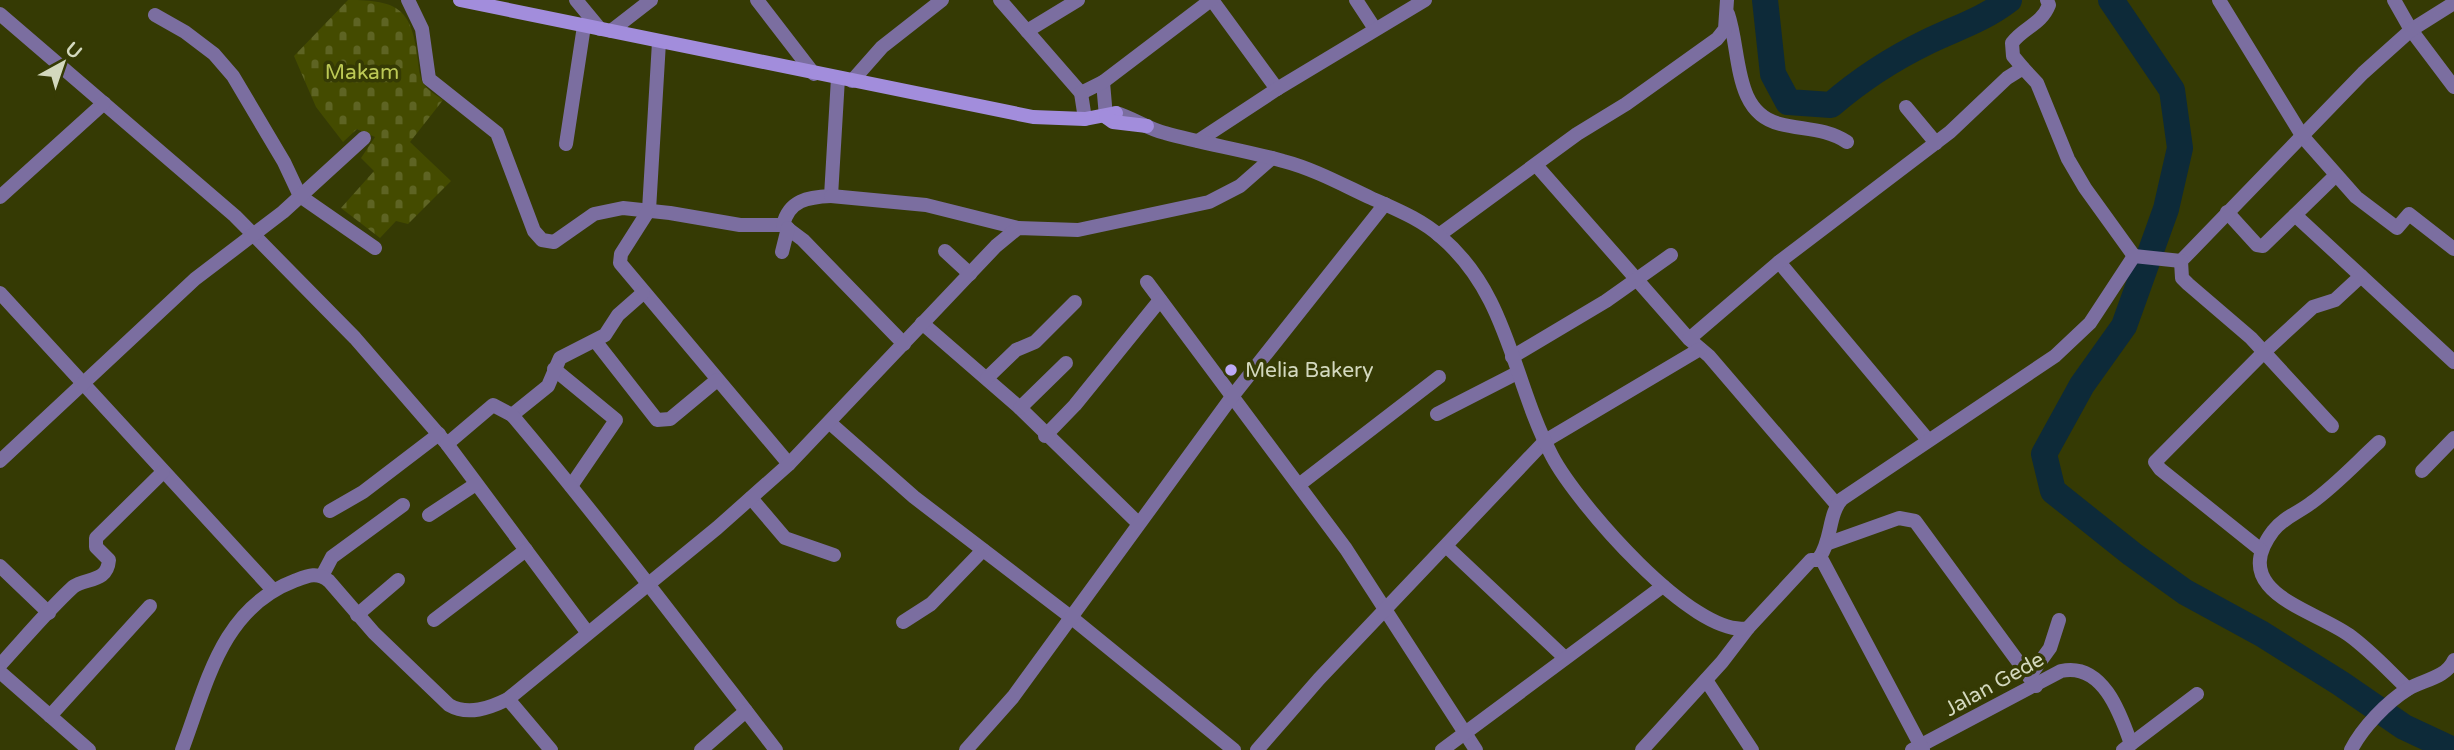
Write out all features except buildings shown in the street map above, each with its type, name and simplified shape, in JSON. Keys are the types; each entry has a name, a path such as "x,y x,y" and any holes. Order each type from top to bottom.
{"main road":[{"path":"460,0 1033,117 1085,119 1111,115 1113,122 1147,126"}],"street":[{"path":"408,0 422,29 429,79 497,133 538,237 548,243 554,242 594,214 606,210 649,210 740,225 786,226 904,344"},
{"path":"576,0 605,30 634,14 651,0"},
{"path":"757,0 814,74"},
{"path":"831,196 845,80 942,0"},
{"path":"1000,0 1081,93 1085,119"},
{"path":"1027,31 1078,0"},
{"path":"1081,93 1103,82 1211,0 1277,89"},
{"path":"1356,0 1375,29"},
{"path":"1198,141 1277,89 1425,0"},
{"path":"2047,0 2049,5 2040,22 2024,31 2012,43 2013,56 2037,83 2079,178 2136,256 2177,261"},
{"path":"2219,0 2303,136 2335,176 2356,197 2397,228 2409,214 2454,248"},
{"path":"2394,0 2411,30 2454,87"},
{"path":"2177,261 2363,74 2411,30 2454,3"},
{"path":"1727,6 1745,94 1755,111 1774,122 1829,132 1847,142"},
{"path":"1439,235 1712,43 1725,29 1727,6"},
{"path":"0,14 253,233 370,353 443,439 587,632"},
{"path":"634,14 634,36"},
{"path":"155,15 195,40 233,76 284,162 300,196 375,248"},
{"path":"566,144 583,26"},
{"path":"659,41 649,210 620,259 642,293 789,464"},
{"path":"1689,339 1779,262 1936,143 2007,78 2023,68"},
{"path":"1103,82 1111,115"},
{"path":"0,197 104,103"},
{"path":"1906,107 1936,143"},
{"path":"1147,126 1302,167 1385,205 1439,235 1471,269 1493,300 1517,373 1545,441 1570,484 1613,535 1662,586 1718,625 1732,630 1748,628"},
{"path":"0,461 195,279 300,196 364,138"},
{"path":"782,252 788,211 801,201 831,196 926,205 1018,228 1078,230 1209,202 1240,186 1272,158"},
{"path":"1536,165 1689,339 1709,356 1837,505"},
{"path":"2227,212 2260,246 2335,176"},
{"path":"966,750 996,719 1231,398 1385,205"},
{"path":"2295,215 2454,362"},
{"path":"182,750 225,638 251,605 273,590 310,575 322,576 357,615 449,705 465,711 474,711 508,699 789,464 922,323 1018,228"},
{"path":"945,251 970,274"},
{"path":"1512,357 1671,255"},
{"path":"1642,750 1804,567 1819,558 1829,544 1837,505 1928,440 2034,371 2074,340 2104,305 2136,256"},
{"path":"2177,261 2188,284 2264,352 2332,426"},
{"path":"1779,262 1928,440"},
{"path":"2261,550 2160,469 2155,462 2264,352 2313,307 2335,300 2361,276"},
{"path":"1147,282 1231,398 1300,484 1387,609 1476,750"},
{"path":"0,293 273,590"},
{"path":"512,415 542,392 551,380 560,358 596,342 611,329 618,315 642,293"},
{"path":"1045,436 1115,357 1160,300"},
{"path":"987,378 1016,350 1035,342 1075,302"},
{"path":"922,323 1020,408 1045,436 1138,523"},
{"path":"596,342 657,420 670,419 717,380"},
{"path":"1257,750 1545,441 1700,349"},
{"path":"1020,408 1066,363"},
{"path":"554,369 616,420 571,486"},
{"path":"1437,414 1517,373"},
{"path":"1300,484 1439,377"},
{"path":"330,511 493,405 512,415 605,524 646,584 776,750"},
{"path":"830,423 914,497 1072,618 1233,750"},
{"path":"2422,471 2454,438"},
{"path":"2379,442 2310,504 2289,515 2261,550 2262,576 2269,588 2347,634 2406,691"},
{"path":"0,665 75,585 95,580 106,569 109,559 96,547 96,538 163,472"},
{"path":"429,515 476,484"},
{"path":"751,498 785,538 834,555"},
{"path":"322,576 332,557 403,505"},
{"path":"1829,544 1899,518 1915,521 2032,682 2050,648 2059,620"},
{"path":"1447,547 1564,657"},
{"path":"433,620 526,550"},
{"path":"902,622 931,604 983,550"},
{"path":"1819,558 1825,562 1919,749"},
{"path":"0,566 49,613"},
{"path":"357,615 398,580"},
{"path":"1442,750 1662,586"},
{"path":"50,716 150,606"},
{"path":"2351,750 2363,732 2406,691 2442,674 2454,660"},
{"name":"Jalan Gede","path":"1919,749 2032,682 2061,671 2084,670 2112,699 2127,747"},
{"path":"0,672 81,747"},
{"path":"1706,680 1752,750"},
{"path":"2127,747 2197,694"},
{"path":"508,699 551,750"},
{"path":"701,750 746,711"}],"green space":[{"name":"Makam","path":"348,0 380,2 400,11 412,30 422,82 443,100 410,142 451,181 408,224 396,221 380,238 341,208 374,171 361,158 375,137 357,129 343,142 316,107 294,56"}],"waterway":[{"path":"1765,0 1773,74 1788,102 1831,105 1889,63 2009,0"},
{"path":"2111,0 2172,90 2180,148 2166,209 2124,326 2082,385 2044,454 2053,491 2185,592 2262,634 2404,727 2453,750"}],"place":[{"name":"Melia Bakery","path":"1231,370"}]}
